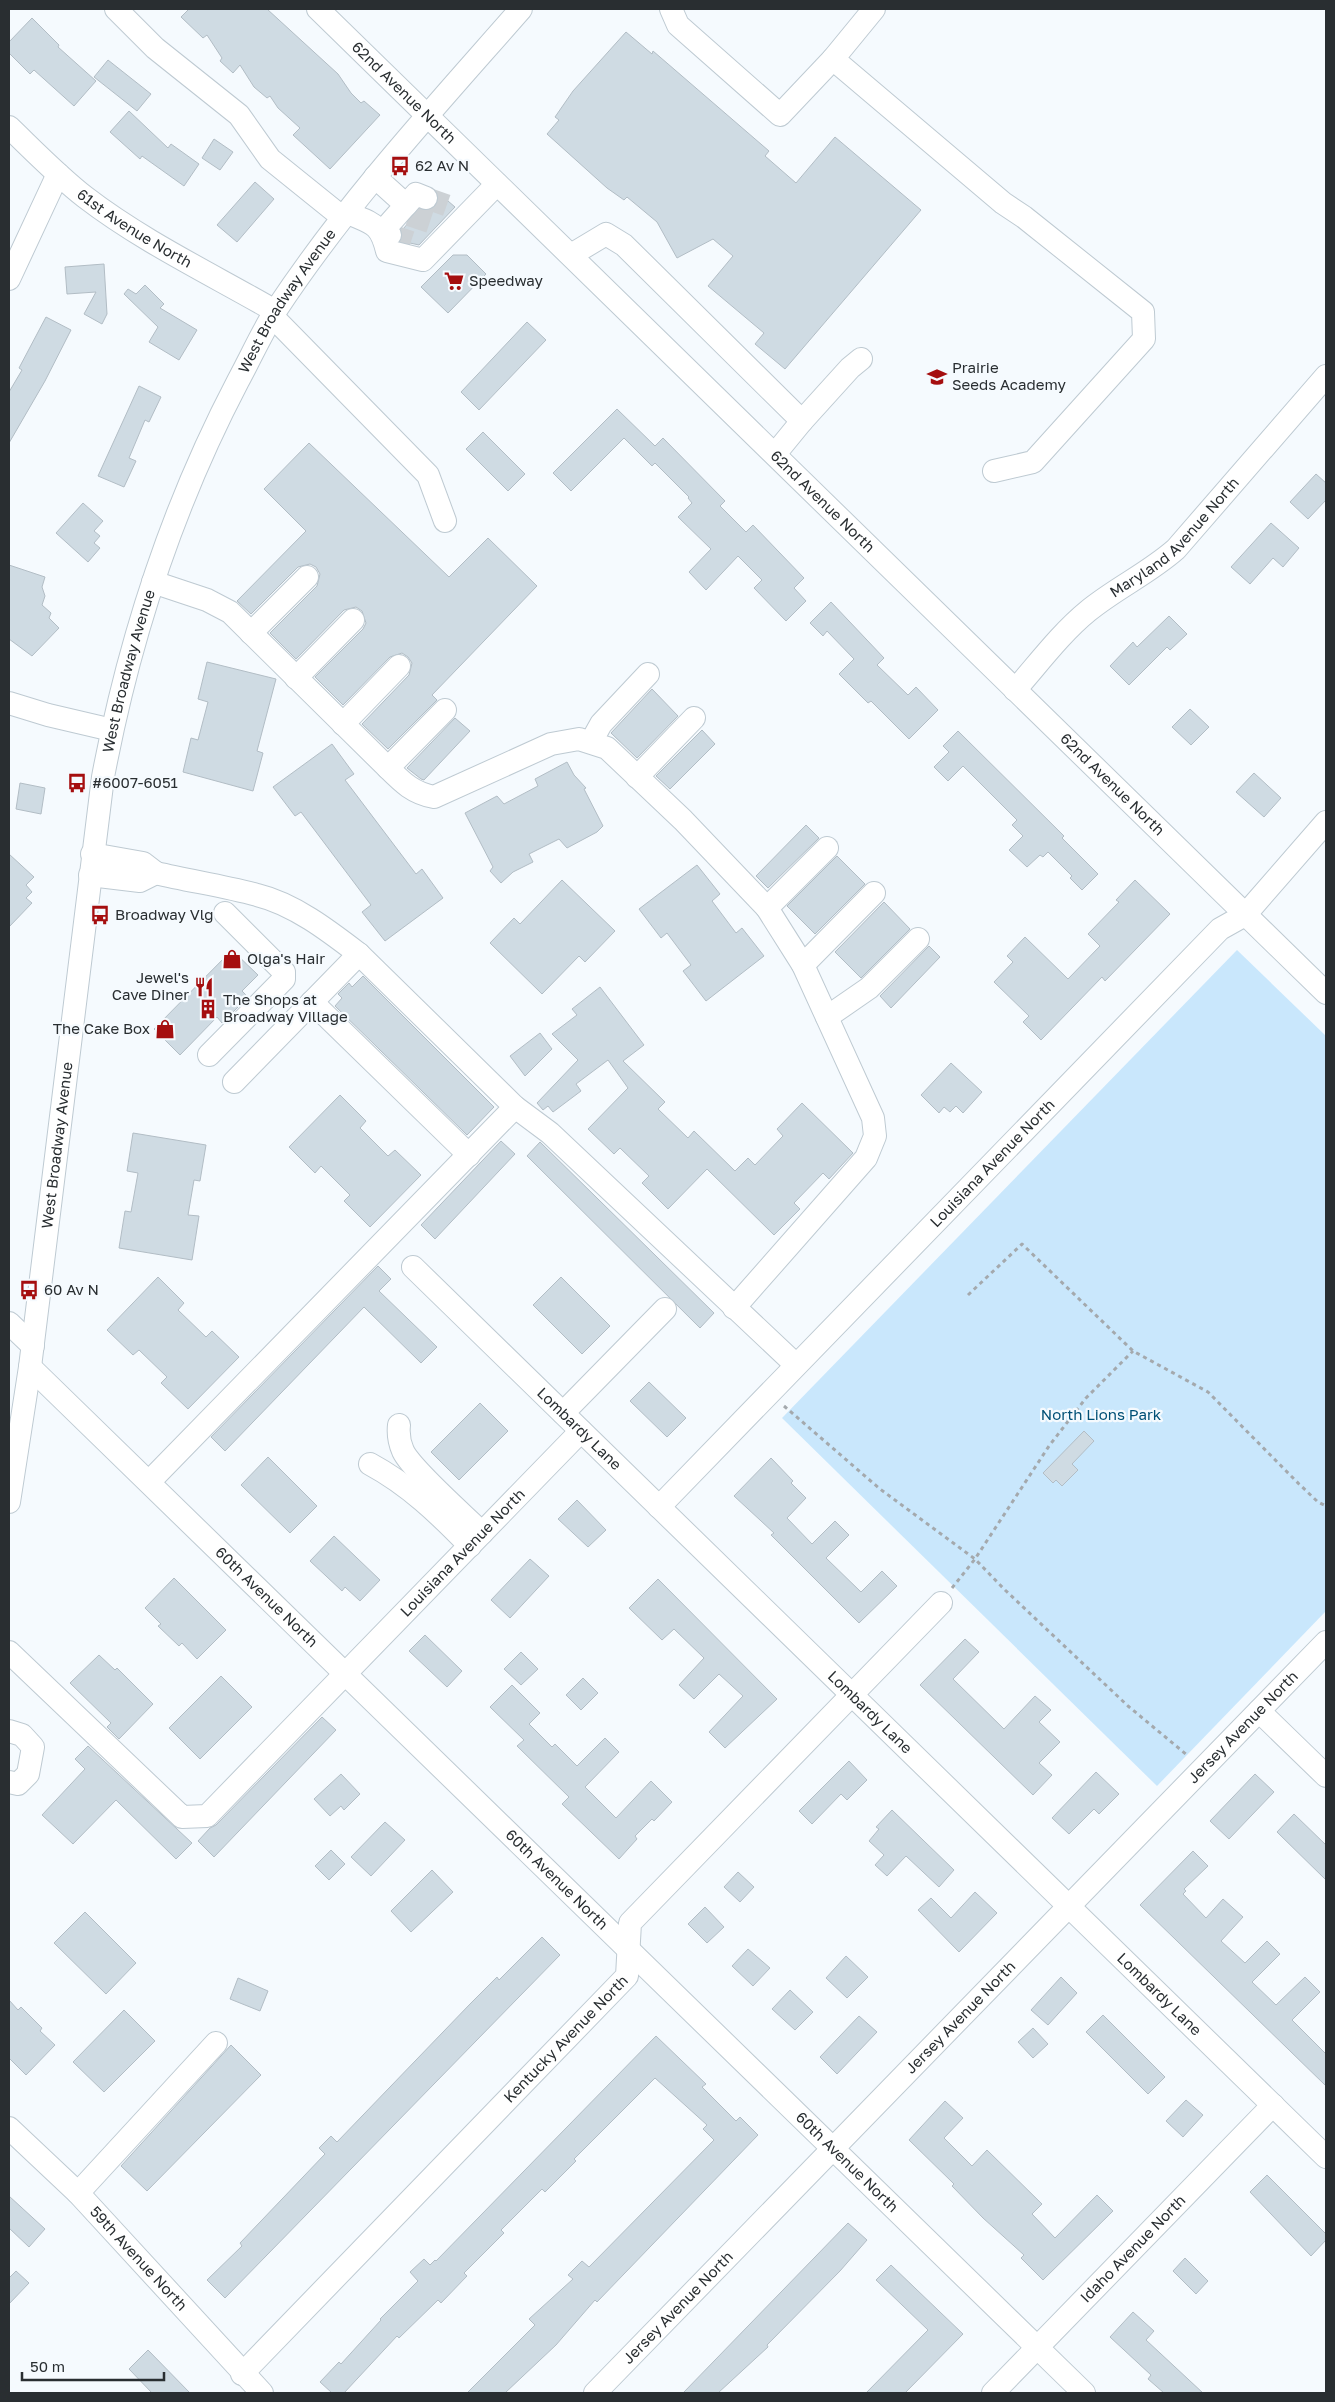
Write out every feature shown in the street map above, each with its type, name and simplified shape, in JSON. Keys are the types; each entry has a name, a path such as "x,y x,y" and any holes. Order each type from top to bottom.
{"street":[{"path":"116,9 155,48 239,114 270,159 344,214 372,224 386,233"},
{"name":"62nd Avenue North","path":"318,9 1326,993"},
{"name":"West Broadway Avenue","path":"9,1502 31,1356 91,865 112,730 138,628 152,582 184,496 216,423 274,314 344,214 521,9"},
{"path":"672,9 678,25 780,115 833,59 874,9"},
{"path":"833,59 1003,203 1024,217 1143,312 1144,340 1033,462 994,471"},
{"name":"61st Avenue North","path":"9,127 86,198 146,237 274,314 428,475 445,521"},
{"path":"9,279 58,174"},
{"path":"375,177 410,207 386,233 387,251 423,260 426,247 462,210 497,184"},
{"path":"571,255 606,234 624,245 802,421"},
{"path":"774,454 850,368 861,359"},
{"name":"Maryland Avenue North","path":"1015,690 1085,613 1128,582 1157,566 1176,549 1326,376"},
{"path":"251,633 307,577"},
{"path":"152,582 206,600 230,612 409,789 421,795 434,797 551,744 578,739 608,748 768,908 803,965 873,1118 875,1136 866,1158 734,1308"},
{"path":"296,678 353,620"},
{"path":"343,724 399,666"},
{"path":"592,742 601,724 648,674"},
{"path":"9,703 48,715 112,730"},
{"path":"388,768 444,710"},
{"path":"638,777 694,718"},
{"name":"Louisiana Avenue North","path":"659,1506 1220,929 1245,915 1326,822"},
{"path":"768,908 827,848"},
{"path":"91,865 140,881 156,873 258,895 303,916 333,934 359,954 515,1107 550,1133 796,1365"},
{"path":"803,965 874,893"},
{"path":"209,1055 284,979 284,972 224,913"},
{"path":"827,1017 869,988 918,939"},
{"path":"234,1082 359,954"},
{"path":"312,1002 469,1156"},
{"path":"149,1482 515,1107"},
{"name":"Lombardy Lane","path":"413,1267 1326,2157"},
{"path":"563,1413 664,1309"},
{"name":"60th Avenue North","path":"9,1323 31,1356 149,1482 1084,2393"},
{"path":"399,1425 398,1436 404,1453 476,1539"},
{"name":"Louisiana Avenue North","path":"9,1652 182,1817 207,1816 581,1430"},
{"path":"370,1464 396,1478 476,1539"},
{"name":"Kentucky Avenue North","path":"242,2374 627,1976 630,1923 941,1603"},
{"name":"Jersey Avenue North","path":"595,2393 1326,1642"},
{"path":"1259,1710 1326,1776"},
{"path":"9,1731 22,1735 32,1747 28,1774 18,1784 9,1782"},
{"path":"78,2194 216,2043"},
{"name":"Idaho Avenue North","path":"993,2393 1273,2105"},
{"name":"59th Avenue North","path":"9,2128 78,2194 242,2374 262,2393"}],"path":[{"path":"968,1295 1022,1244 1133,1351 1208,1392 1299,1484 1318,1502 1326,1506"},
{"path":"941,1603 975,1559 1050,1446 1081,1404 1133,1351"},
{"path":"770,1392 816,1436 880,1489 975,1559 1128,1706 1203,1768"}],"green space":[{"name":"North Lions Park","path":"1237,950 1326,1036 1326,1611 1157,1786 782,1418"}],"building":[{"path":"189,9 267,9 338,74 351,93 361,103 364,101 380,115 330,169 293,135 300,128 278,108 270,96 267,98 254,87 240,65 233,73 220,61 222,58 207,35 203,38 181,17"},
{"path":"32,18 59,45 58,47 96,81 74,106 34,70 30,74 9,53 9,42"},
{"path":"626,32 652,54 653,51 769,151 765,156 796,183 835,137 921,210 785,369 755,344 764,333 708,286 733,256 713,239 677,258 657,222 627,197 624,200 607,188 547,134 559,120 555,117 573,91"},
{"path":"108,60 151,94 137,111 94,77"},
{"path":"129,111 168,148 171,144 199,164 184,186 142,156 140,159 110,132"},
{"path":"214,139 233,152 220,170 202,158"},
{"path":"255,182 274,199 237,242 217,225"},
{"path":"439,198 448,201 455,207 419,245 401,241 402,230 420,210 427,211 434,208"},
{"name":"Speedway","path":"453,255 467,255 486,274 448,313 421,287"},
{"path":"104,264 107,314 102,324 84,314 96,292 67,294 65,267"},
{"path":"145,285 164,304 160,308 197,330 179,360 149,342 158,327 124,294 128,289 136,294"},
{"path":"46,317 71,330 45,381 9,443 9,392 22,370 19,368"},
{"path":"527,322 546,340 479,410 461,392"},
{"path":"139,386 161,397 149,422 145,420 129,458 136,461 124,487 98,476"},
{"path":"617,409 655,446 663,438 725,501 720,506 746,532 753,525 804,578 794,588 806,601 786,621 754,588 762,580 738,556 706,590 689,572 711,549 678,517 692,503 689,497 655,463 652,466 624,438 571,491 553,473"},
{"path":"483,432 525,474 508,491 466,449"},
{"path":"309,443 449,577 488,538 537,586 432,695 437,700 388,749 362,724 409,675 412,663 408,657 402,653 390,657 343,705 315,677 363,629 366,623 362,611 356,607 344,610 296,659 270,633 317,586 320,574 316,567 310,564 298,567 251,614 237,601 306,531 264,489"},
{"path":"1316,474 1326,483 1326,500 1308,519 1290,502"},
{"path":"83,503 103,521 94,531 100,536 94,543 100,548 88,562 56,533"},
{"path":"1271,523 1299,548 1283,567 1273,558 1250,584 1231,567"},
{"path":"9,565 45,577 42,587 45,596 42,605 51,613 49,618 59,628 32,656 9,639"},
{"path":"831,602 884,658 877,665 908,695 916,687 938,710 909,739 871,701 868,703 839,674 854,659 827,631 823,636 810,623"},
{"path":"1169,616 1187,634 1170,650 1167,647 1129,685 1110,666 1133,642 1137,647"},
{"path":"207,662 276,679 257,751 263,753 253,791 183,772 191,738 198,740 208,702 198,699"},
{"path":"652,689 678,716 637,758 611,733"},
{"path":"1190,709 1209,727 1191,745 1172,727"},
{"path":"455,718 470,731 424,780 421,779 407,768"},
{"path":"702,730 715,744 670,789 656,776"},
{"path":"958,731 1064,836 1062,838 1098,874 1082,890 1070,878 1072,876 1048,852 1043,857 1040,855 1027,867 1009,850 1023,836 1012,825 1017,820 963,766 948,781 934,767 949,752 943,746"},
{"path":"332,744 354,774 345,780 416,874 422,869 443,898 385,941 362,912 371,905 301,812 295,816 273,787"},
{"path":"567,762 574,775 586,788 584,789 603,826 597,832 567,848 559,839 529,854 533,862 513,872 501,883 490,871 493,867 465,813 497,796 504,804 538,786 535,779"},
{"path":"1254,773 1281,798 1264,817 1236,792"},
{"path":"20,783 45,788 41,814 16,809"},
{"path":"806,825 819,838 768,888 756,876"},
{"path":"9,854 34,877 26,885 32,892 26,898 32,903 9,927"},
{"path":"837,856 865,884 815,934 787,906"},
{"path":"697,865 720,894 712,901 736,933 742,928 764,956 706,1001 683,971 691,965 667,933 661,938 639,909"},
{"path":"562,880 615,931 585,962 579,956 542,994 490,943 514,918 520,924"},
{"path":"1135,880 1170,914 1105,981 1102,977 1041,1040 1023,1022 1029,1016 994,982 1013,962 1007,956 1025,937 1068,979 1100,946 1088,934 1119,902 1116,900"},
{"path":"884,902 910,929 861,978 835,952"},
{"path":"929,946 940,957 891,1008 880,996"},
{"name":"The Shops at Broadway Village","path":"232,950 258,975 242,991 248,997 222,1023 217,1017 180,1055 154,1029"},
{"path":"363,976 494,1107 467,1135 335,1006 342,998 338,994 349,983 352,987"},
{"path":"600,987 644,1045 623,1061 665,1102 658,1109 688,1138 694,1131 735,1171 748,1158 755,1165 783,1136 777,1129 802,1103 853,1153 829,1179 823,1173 794,1203 800,1209 774,1235 707,1169 668,1209 642,1183 649,1176 620,1148 614,1154 588,1129 628,1088 608,1060 576,1084 581,1091 553,1112 548,1106 543,1110 537,1103 578,1060 552,1034 577,1015 572,1009"},
{"path":"540,1033 552,1049 525,1076 510,1056"},
{"path":"951,1063 982,1092 963,1113 956,1106 950,1112 944,1107 939,1113 921,1095"},
{"path":"340,1095 366,1121 360,1128 388,1156 395,1150 421,1175 370,1227 344,1201 350,1195 321,1166 315,1173 289,1147"},
{"path":"133,1133 206,1145 200,1181 194,1180 188,1215 199,1216 192,1260 119,1248 125,1211 131,1212 138,1173 127,1171"},
{"path":"501,1141 515,1154 435,1239 421,1225"},
{"path":"540,1142 714,1313 700,1328 527,1156"},
{"path":"378,1266 391,1279 379,1291 437,1347 421,1363 364,1307 225,1451 211,1437"},
{"path":"158,1277 184,1303 178,1310 206,1337 212,1331 239,1357 188,1409 161,1383 167,1377 139,1350 133,1355 107,1330"},
{"path":"561,1277 610,1326 582,1354 533,1305"},
{"path":"649,1382 686,1418 667,1437 630,1401"},
{"path":"480,1403 508,1431 459,1480 431,1452"},
{"path":"1084,1431 1094,1441 1072,1464 1078,1470 1062,1486 1056,1480 1053,1483 1043,1473"},
{"path":"268,1457 317,1506 290,1533 241,1485"},
{"path":"771,1458 806,1498 787,1518 812,1544 835,1521 849,1535 826,1558 861,1592 882,1571 897,1586 859,1623 771,1535 774,1533 734,1496"},
{"path":"577,1500 606,1530 588,1547 558,1519"},
{"path":"334,1536 380,1580 360,1601 345,1587 342,1591 310,1561"},
{"path":"530,1559 549,1576 510,1618 491,1600"},
{"path":"174,1578 226,1630 197,1659 182,1643 179,1646 158,1626 161,1624 145,1608"},
{"path":"658,1579 777,1699 725,1748 709,1732 743,1696 719,1674 694,1699 679,1685 704,1658 674,1629 662,1640 629,1608"},
{"path":"425,1635 462,1671 447,1687 409,1651"},
{"path":"965,1639 979,1652 953,1679 1004,1729 1035,1696 1051,1710 1039,1722 1060,1742 1039,1763 1052,1775 1033,1795 920,1685"},
{"path":"521,1652 538,1669 521,1685 504,1669"},
{"path":"99,1655 115,1670 117,1668 153,1704 119,1739 107,1727 111,1723 70,1683"},
{"path":"221,1676 252,1707 200,1759 169,1728"},
{"path":"583,1678 598,1693 581,1710 566,1695"},
{"path":"512,1685 540,1713 529,1724 552,1747 555,1744 577,1766 605,1738 619,1752 585,1787 616,1818 651,1781 672,1802 654,1821 652,1819 635,1836 637,1839 619,1859 562,1804 569,1797 517,1746 524,1740 490,1707"},
{"path":"322,1717 336,1730 214,1857 198,1841"},
{"path":"88,1746 192,1843 176,1859 116,1800 73,1844 42,1815 85,1769 75,1759"},
{"path":"849,1761 867,1780 847,1800 841,1794 812,1824 799,1811"},
{"path":"1096,1772 1119,1794 1099,1814 1094,1809 1069,1834 1052,1818"},
{"path":"341,1774 360,1794 344,1810 341,1806 330,1816 314,1799"},
{"path":"1255,1774 1274,1792 1229,1839 1210,1821"},
{"path":"892,1810 954,1870 939,1887 906,1856 887,1876 875,1865 884,1855 869,1841 879,1829 876,1827"},
{"path":"1294,1814 1326,1845 1326,1880 1277,1832"},
{"path":"385,1822 405,1840 371,1876 351,1857"},
{"path":"331,1850 345,1864 329,1880 315,1866"},
{"path":"1193,1851 1208,1866 1184,1889 1186,1891 1183,1894 1206,1918 1223,1899 1243,1917 1221,1941 1245,1963 1267,1941 1280,1954 1252,1982 1276,2005 1305,1977 1320,1992 1292,2020 1326,2054 1326,2086 1140,1905"},
{"path":"432,1870 453,1892 411,1932 391,1911"},
{"path":"738,1872 754,1887 740,1902 724,1887"},
{"path":"975,1892 997,1913 959,1952 918,1910 931,1898 951,1918"},
{"path":"705,1907 724,1927 707,1943 688,1924"},
{"path":"85,1912 136,1963 106,1994 54,1943"},
{"path":"542,1937 560,1955 225,2298 207,2280 242,2246 240,2243 325,2154 319,2148 331,2136 337,2142 497,1977 499,1980"},
{"path":"748,1949 770,1968 753,1986 732,1966"},
{"path":"846,1956 868,1977 847,1998 826,1978"},
{"path":"1061,1977 1077,1993 1048,2025 1031,2010"},
{"path":"238,1978 268,1991 260,2011 230,1999"},
{"path":"790,1990 813,2012 795,2030 772,2009"},
{"path":"9,2000 18,2010 21,2007 42,2028 40,2031 55,2045 26,2075 9,2058"},
{"path":"124,2010 155,2041 104,2092 73,2062"},
{"path":"1103,2015 1165,2077 1148,2094 1086,2032"},
{"path":"859,2016 877,2032 837,2074 820,2057"},
{"path":"1033,2028 1048,2044 1033,2058 1018,2042"},
{"path":"656,2036 706,2084 702,2087 736,2121 740,2117 758,2135 597,2302 595,2300 556,2345 505,2393 467,2393 535,2325 529,2319 573,2279 568,2275 582,2261 589,2267 714,2140 703,2129 707,2125 655,2078 574,2159 576,2161 545,2192 542,2189 501,2230 504,2233 464,2273 467,2276 441,2303 438,2300 399,2338 397,2336 344,2393 332,2393 320,2382 339,2362 341,2364 380,2319 418,2281 410,2272 424,2259 430,2265 436,2261"},
{"path":"231,2045 261,2075 147,2191 121,2166"},
{"path":"1186,2100 1203,2115 1183,2137 1166,2121"},
{"path":"945,2101 963,2118 944,2138 972,2166 987,2150 1042,2204 1032,2214 1055,2238 1097,2195 1113,2211 1043,2280 1021,2258 1024,2255 983,2218 952,2186 954,2184 909,2140"},
{"path":"1267,2175 1326,2234 1326,2240 1311,2256 1250,2192"},
{"path":"9,2196 45,2229 29,2247 9,2228"},
{"path":"848,2223 867,2240 840,2271 767,2345 768,2347 718,2393 683,2393"},
{"path":"1185,2258 1208,2281 1196,2294 1173,2271"},
{"path":"891,2265 963,2334 905,2393 866,2393 928,2330 876,2280"},
{"path":"16,2271 29,2283 9,2304 9,2278"},
{"path":"1133,2312 1154,2331 1146,2340 1203,2393 1164,2393 1148,2379 1151,2375 1110,2337"},
{"path":"148,2350 190,2393 152,2393 129,2369"}],"tunnel":[{"path":"426,198 454,208"},
{"path":"409,215 439,225"},
{"path":"390,235 420,245"}],"place":[{"name":"62 Av N","path":"400,166"},
{"name":"Speedway","path":"454,281"},
{"name":"Prairie Seeds Academy","path":"937,377"},
{"name":"#6007-6051","path":"77,783"},
{"name":"Broadway Vlg","path":"100,915"},
{"name":"Olga's Hair","path":"232,959"},
{"name":"Jewel's Cave Diner","path":"204,987"},
{"name":"The Shops at Broadway Village","path":"208,1009"},
{"name":"The Cake Box","path":"165,1029"},
{"name":"60 Av N","path":"29,1290"}]}
